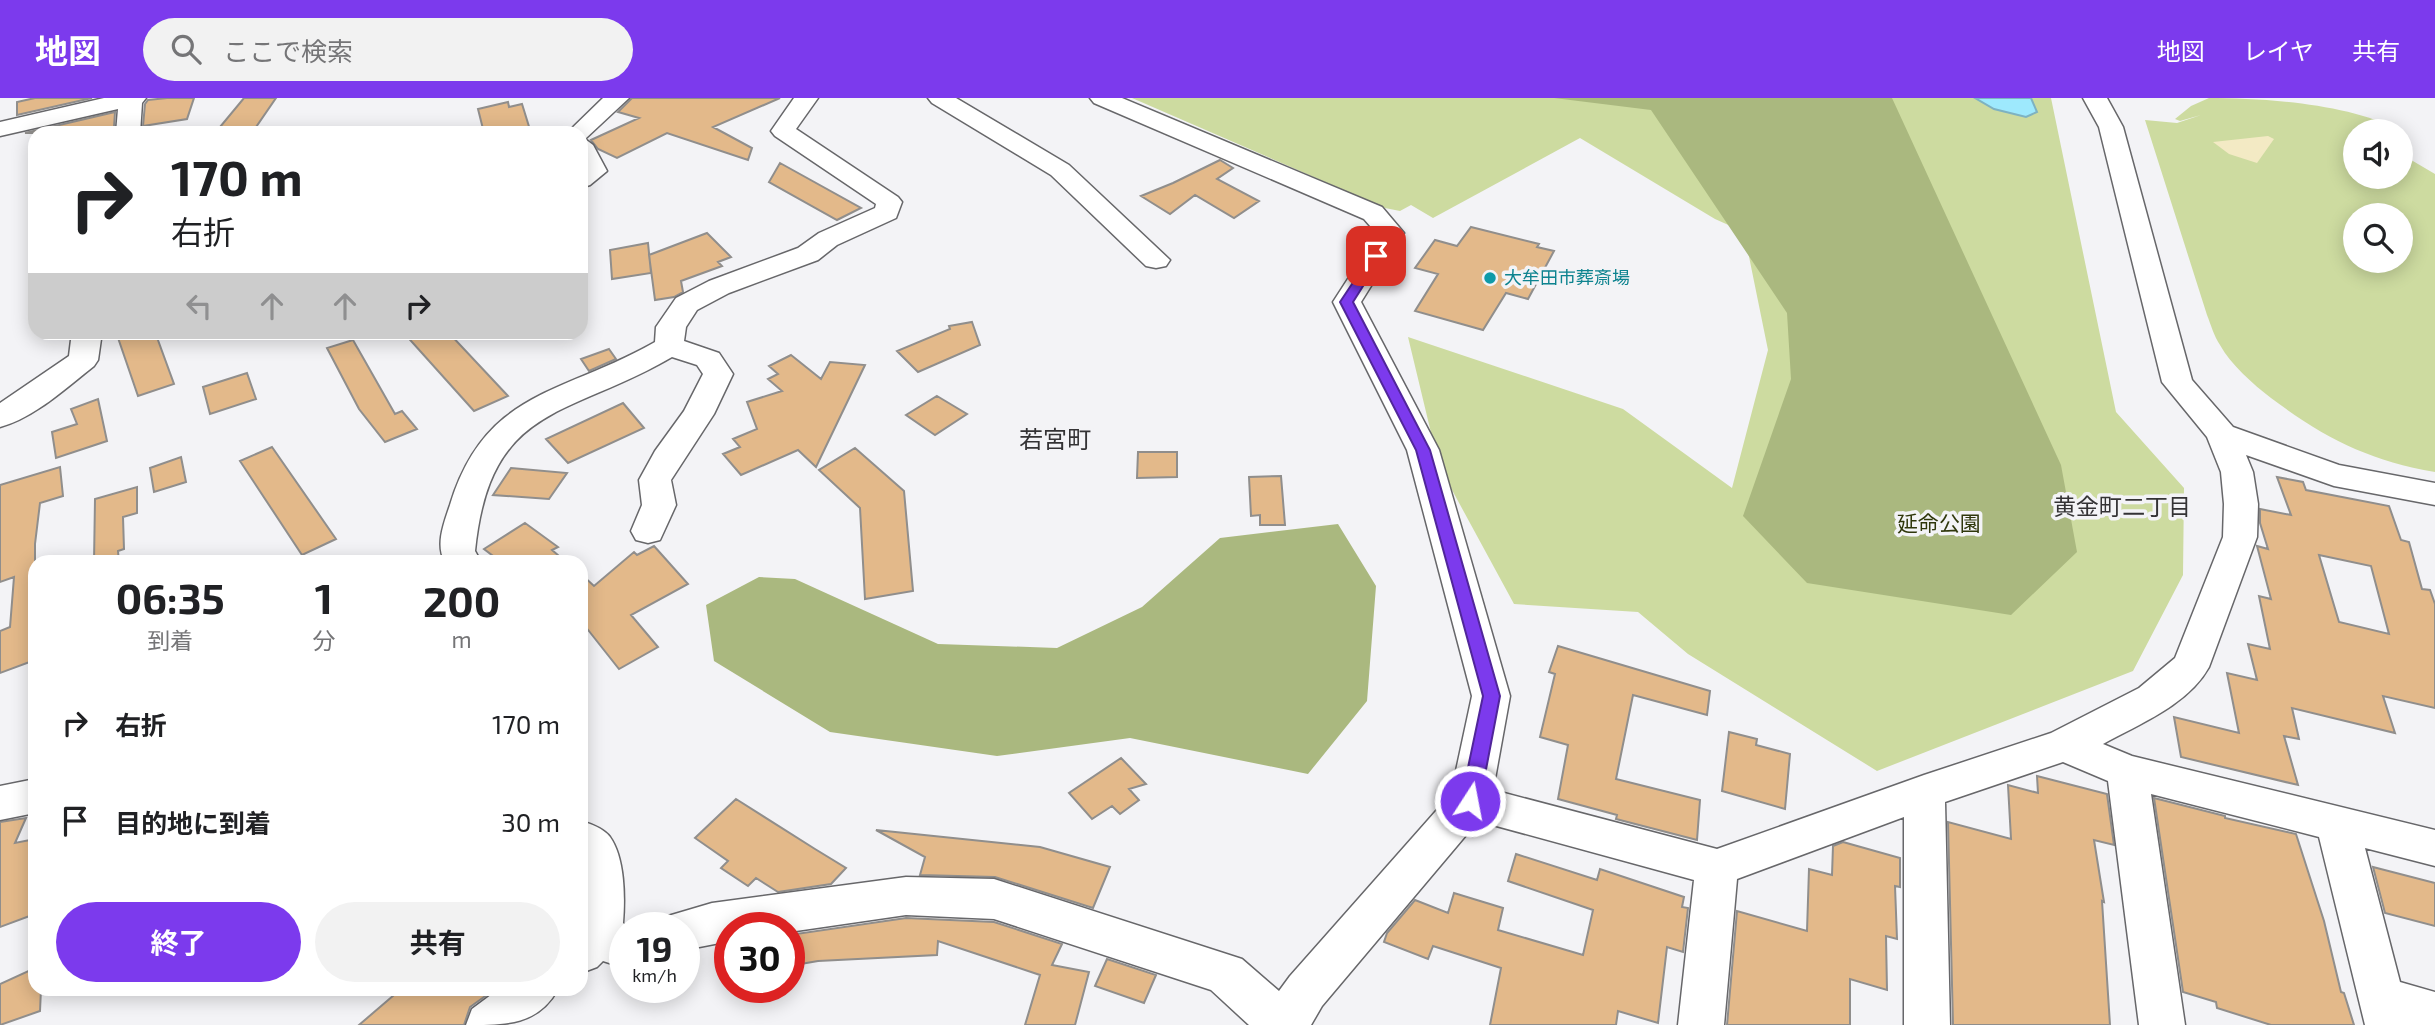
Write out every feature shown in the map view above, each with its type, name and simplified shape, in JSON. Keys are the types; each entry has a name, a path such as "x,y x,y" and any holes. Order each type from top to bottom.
{"street":[{"path":"587,126 617,98"},
{"path":"669,346 671,327 686,304 719,286 808,254 828,239 887,212 889,202 845,170 783,131 806,98"},
{"path":"940,98 1060,170 1156,260"},
{"path":"700,926 906,896 994,899 1226,974 1283,1025 1306,991 1470,801 1491,696 1423,450 1347,302 1391,233 1373,213 1102,98"},
{"path":"1470,801 1717,868 1924,792 2064,745 2153,699 2190,667 2240,537 2241,504 2237,472 2222,434 2177,382 2110,127 2095,98"},
{"path":"0,129 132,99 129,126"},
{"path":"588,159 594,171 588,175"},
{"path":"0,416 40,392 83,360 86,340"},
{"path":"459,555 459,530 468,497 488,457 514,423 545,403 634,366 669,346 708,359 718,374 698,414 666,459 655,480 659,505 648,531"},
{"path":"2222,434 2334,475 2432,501"},
{"path":"2064,745 2127,771 2435,848"},
{"path":"2127,771 2162,1025"},
{"path":"1924,792 1927,1025"},
{"path":"0,803 28,797"},
{"path":"2337,823 2385,1012 2435,1014"},
{"path":"588,844 594,848 604,893 602,944"},
{"path":"1701,1025 1717,868"},
{"path":"489,1025 526,996"}],"green space":[{"name":"延命公園","path":"1132,98 2051,98 2116,412 2184,488 2183,575 2133,671 1877,771 1688,654 1638,612 1514,604 1439,466 1408,337 1623,409 1732,488 1768,350 1744,232 1715,219 1580,138 1433,218 1411,205 1400,211 1385,208"},
{"path":"1554,98 1892,98 2061,465 2077,552 2011,615 1807,583 1743,516 1791,379 1787,313 1651,110"},
{"path":"2209,98 2307,104 2358,114 2372,119 2343,119 2343,189 2413,189 2413,161 2435,174 2435,472 2368,454 2329,436 2264,393 2230,360 2216,338 2207,315 2145,120 2177,123 2201,115 2180,121 2175,119 2191,106"},
{"path":"1338,524 1376,586 1367,701 1308,774 1130,738 997,756 830,732 714,661 706,605 759,577 795,579 938,644 1057,648 1142,607 1220,538"}],"sand":[{"path":"2268,136 2274,139 2257,163 2229,154 2213,142"}],"water":[{"path":"1975,98 2031,98 2037,112 2026,117 1994,109"}],"building":[{"path":"35,98 92,98 17,115 17,102"},
{"path":"194,98 187,119 143,126 145,104 148,100"},
{"path":"244,98 276,98 257,126 221,126"},
{"path":"632,98 780,98 713,127 752,148 748,160 667,133 617,158 598,149 591,140 639,118 618,112"},
{"path":"508,102 509,107 522,104 529,126 482,126 478,109"},
{"path":"115,112 114,126 55,126"},
{"path":"1220,160 1233,168 1217,179 1259,201 1234,218 1195,195 1170,214 1141,196 1173,183"},
{"path":"780,163 861,208 837,220 769,182"},
{"name":"大牟田市葬斎場","path":"1471,227 1539,244 1537,247 1554,251 1528,299 1506,293 1483,330 1415,311 1438,274 1415,268 1435,240 1457,246"},
{"path":"707,233 731,257 718,262 722,266 681,281 683,292 674,297 655,300 649,255"},
{"path":"648,243 651,273 612,279 610,250"},
{"path":"972,322 980,345 918,372 897,351 950,329 949,326"},
{"path":"119,340 158,340 174,384 138,396"},
{"path":"353,340 395,414 402,411 417,429 385,442 359,409 327,348"},
{"path":"410,340 456,340 508,396 474,411"},
{"path":"609,349 616,359 589,371 581,359"},
{"path":"791,355 821,379 830,362 865,365 816,467 798,450 741,475 723,454 740,447 733,439 757,429 747,402 782,391 768,379 778,374 769,366"},
{"path":"247,373 256,399 210,414 203,387"},
{"path":"937,396 967,414 935,435 906,415"},
{"path":"98,399 107,441 56,458 52,432 77,424 71,409"},
{"path":"623,403 644,428 568,463 546,439"},
{"path":"272,447 336,539 302,555 240,461"},
{"path":"855,448 904,491 913,591 865,599 860,508 819,470"},
{"path":"1138,452 1177,452 1177,477 1137,478"},
{"path":"181,457 186,482 154,492 150,468"},
{"path":"60,467 63,496 40,503 35,555 28,555 28,663 0,673 0,631 10,627 14,577 0,582 0,485"},
{"path":"511,468 567,473 549,499 493,495"},
{"path":"1281,476 1285,525 1260,525 1260,515 1251,516 1249,477"},
{"path":"2277,477 2303,482 2306,490 2389,506 2401,540 2409,542 2422,589 2430,590 2435,604 2435,708 2383,696 2395,733 2292,708 2299,739 2284,736 2298,785 2181,757 2174,717 2239,733 2227,673 2257,680 2248,644 2270,649 2259,596 2271,599 2257,546 2268,549 2260,523 2260,509 2291,515","holes":["2319,555 2371,566 2389,634 2339,622"]},
{"path":"137,487 137,513 123,517 124,549 118,551 118,555 94,555 95,499"},
{"path":"525,523 558,547 552,550 558,555 492,555 484,549"},
{"path":"654,546 688,584 631,615 658,647 619,669 588,630 588,580 594,586 634,552 637,555"},
{"path":"1558,646 1710,691 1707,715 1633,695 1616,779 1700,800 1697,840 1616,819 1617,815 1558,799 1568,745 1540,737 1555,674 1549,672"},
{"path":"1729,732 1757,739 1756,745 1790,754 1785,809 1722,791"},
{"path":"1121,758 1146,784 1129,789 1139,800 1120,814 1112,806 1092,819 1069,793"},
{"path":"2037,776 2107,794 2114,845 2094,840 2104,902 2102,901 2110,1025 1953,1025 1948,822 2011,839 2008,785 2038,793"},
{"path":"2154,798 2296,834 2324,921 2341,992 2344,993 2354,1025 2271,1025 2217,1008 2216,1002 2183,992"},
{"path":"736,799 846,868 831,884 778,892 756,878 748,886 721,868 728,861 695,838"},
{"path":"26,818 15,843 28,840 28,917 0,927 0,822"},
{"path":"876,830 1040,847 1110,867 1093,908 995,877 920,875 925,857"},
{"path":"1843,842 1900,858 1900,887 1895,886 1897,939 1886,936 1887,990 1850,979 1850,1025 1727,1025 1737,911 1807,931 1809,869 1832,875 1833,846"},
{"path":"1516,854 1597,880 1600,869 1684,897 1682,907 1688,908 1683,952 1667,947 1658,1023 1618,1011 1616,1025 1490,1025 1501,968 1433,946 1428,959 1384,942 1387,933 1415,900 1448,913 1454,893 1503,908 1498,930 1583,955 1593,910 1508,881"},
{"path":"2373,867 2435,883 2435,926 2385,913"},
{"path":"906,918 994,922 1062,944 1052,965 1089,972 1075,1025 1025,1025 1040,975 938,941 937,955 805,963 805,933"},
{"path":"1107,959 1156,975 1144,1003 1095,986"},
{"path":"28,971 28,996 41,996 40,1011 0,1025 0,984"},
{"path":"393,996 485,996 470,1007 464,1025 359,1025"}],"place":[{"name":"大牟田市葬斎場","path":"1490,278"}],"district":[{"name":"若宮町","path":"1055,440"},
{"name":"黄金町二丁目","path":"2122,507"}],"route":[{"path":"1376,256 1347,302 1423,450 1491,696 1470,801"}]}
